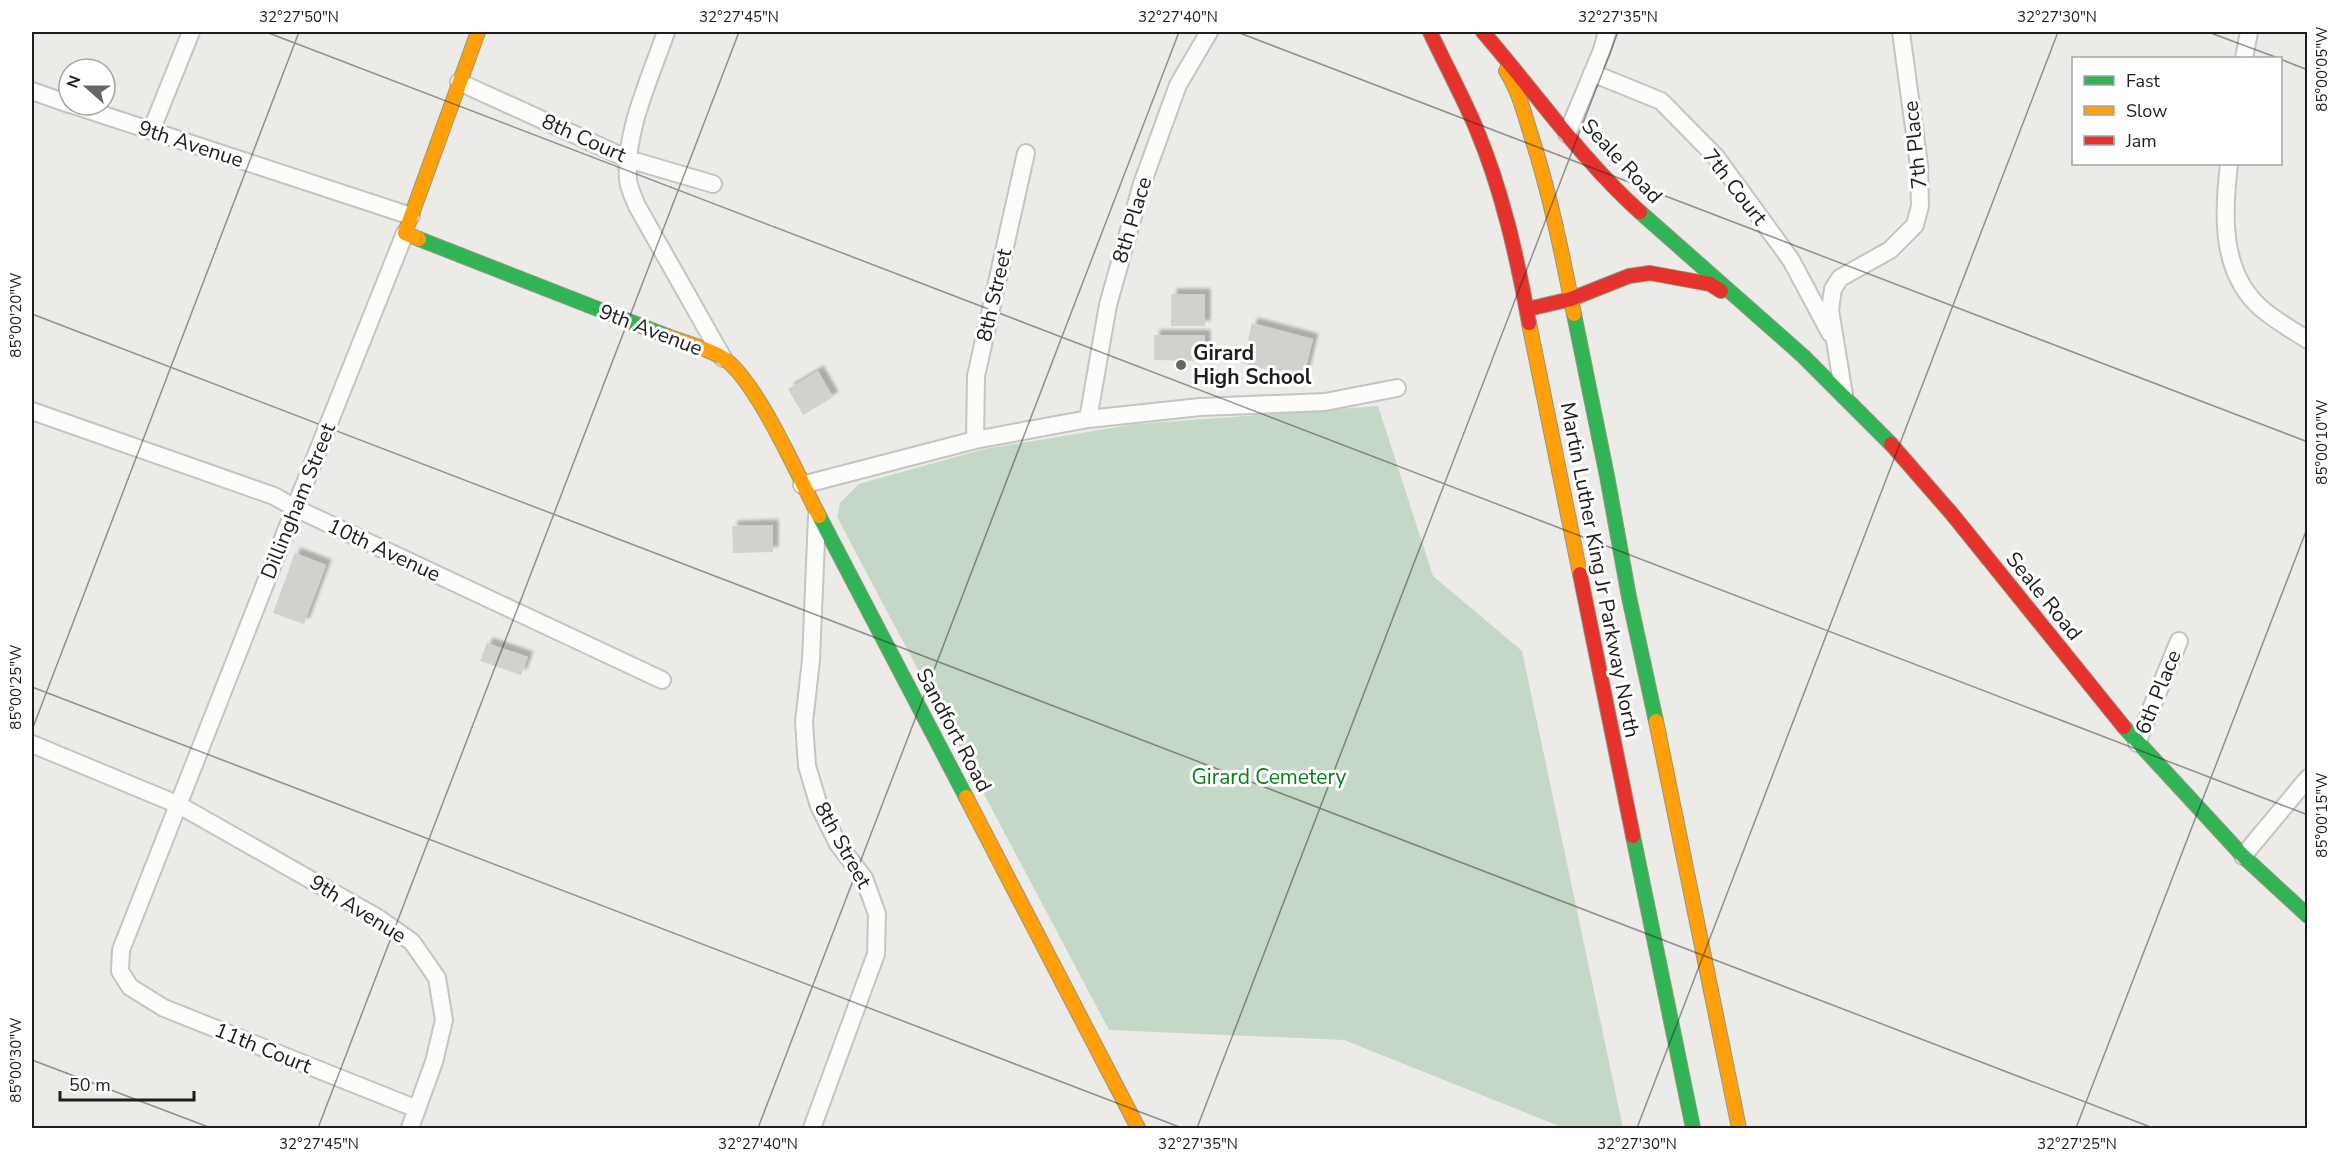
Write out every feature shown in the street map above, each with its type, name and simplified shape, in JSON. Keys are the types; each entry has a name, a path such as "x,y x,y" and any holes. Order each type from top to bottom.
{"street":[{"path":"151,131 191,32"},
{"name":"Dillingham Street","path":"120,971 121,950 405,234 478,32"},
{"name":"9th Avenue","path":"666,32 643,96 628,159 628,183 637,206 723,358"},
{"name":"8th Place","path":"1088,419 1108,305 1142,184 1178,86 1209,32"},
{"name":"Martin Luther King Jr Parkway North","path":"1430,32 1459,90 1491,167 1516,253 1693,1128"},
{"name":"Martin Luther King Jr Parkway North","path":"1482,32 1515,86 1553,209 1610,487 1629,597 1664,755 1739,1128"},
{"name":"Seale Road","path":"1482,32 1622,196 1746,304 1844,396 1898,451 1952,514 2137,743 2243,856 2307,916"},
{"path":"1567,134 1607,32"},
{"name":"7th Place","path":"1844,396 1830,310 1833,289 1840,278 1890,250 1915,225 1920,206 1919,165 1901,32"},
{"path":"2244,57 2249,32"},
{"name":"7th Court","path":"1592,73 1661,101 1716,157 1791,260 1836,345"},
{"name":"8th Court","path":"459,81 628,159 713,184"},
{"path":"32,91 57,100"},
{"name":"9th Avenue","path":"109,117 411,216"},
{"name":"8th Street","path":"975,440 976,376 1026,153"},
{"path":"2229,165 2225,216 2226,237 2229,257 2236,276 2248,295 2277,321 2307,340"},
{"name":"9th Avenue","path":"405,234 723,358"},
{"name":"Seale Road","path":"1528,309 1571,299 1629,276 1650,273 1710,284 1746,304"},
{"name":"Sandfort Road","path":"723,358 742,375 763,408 817,516 1138,1128"},
{"path":"802,486 975,440 1088,419 1200,407 1325,402 1397,388"},
{"name":"10th Avenue","path":"32,411 274,496 295,508 662,680"},
{"name":"8th Street","path":"812,1128 876,954 877,914 864,878 838,844 819,806 807,766 804,722 811,660 817,516"},
{"name":"6th Place","path":"2137,743 2179,641"},
{"name":"9th Avenue","path":"32,746 179,805 378,918 412,942 437,978 444,1020 434,1062 410,1128"},
{"path":"2243,856 2307,778"},
{"name":"11th Court","path":"120,971 130,987 164,1008 417,1109"}],"green space":[{"name":"Girard Cemetery","path":"1378,406 1433,576 1522,651 1623,1128 1564,1128 1344,1040 1109,1030 837,517 840,503 859,484 984,449 1136,424"}],"building":[{"path":"1171,294 1205,294 1205,326 1171,326"},
{"path":"1252,323 1313,339 1303,379 1242,363"},
{"path":"1154,335 1205,335 1205,361 1154,360"},
{"path":"818,371 833,397 803,415 788,389"},
{"path":"773,525 773,552 733,553 732,526"},
{"path":"295,553 326,565 304,624 273,613"},
{"path":"487,643 528,657 521,675 480,661"}],"traffic: fast":[{"path":"1640,212 1803,356 1891,444"},
{"path":"419,239 667,336"},
{"path":"1574,314 1629,597 1656,721"},
{"path":"819,516 966,797"},
{"path":"2124,727 2243,856 2308,916"},
{"path":"1633,836 1693,1128"}],"traffic: slow":[{"path":"419,239 405,233 478,32"},
{"path":"1506,71 1521,102 1544,179 1574,314"},
{"path":"1529,323 1580,574"},
{"path":"667,336 717,354 736,369 763,407 819,516"},
{"path":"1656,721 1739,1128"},
{"path":"966,797 1138,1128"}],"traffic: jam":[{"path":"1430,32 1471,116 1494,175 1514,248 1529,323"},
{"path":"1483,32 1578,148 1618,192 1640,212"},
{"path":"1528,309 1571,299 1629,276 1650,273 1710,284 1721,291"},
{"path":"1891,444 1952,514 2124,727"},
{"path":"1580,574 1633,836"}],"place":[{"name":"Girard High School","path":"1181,365"}]}
